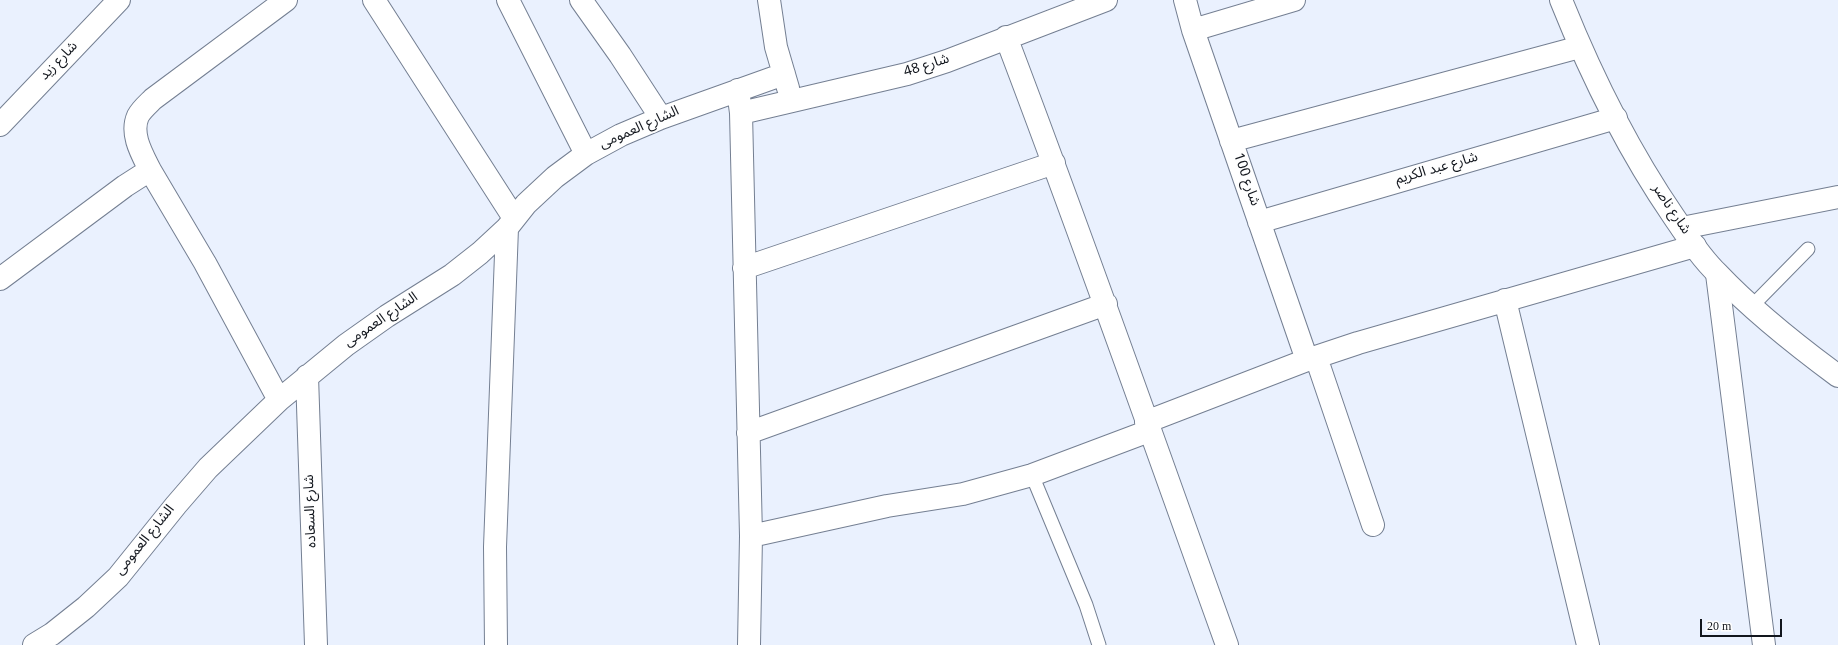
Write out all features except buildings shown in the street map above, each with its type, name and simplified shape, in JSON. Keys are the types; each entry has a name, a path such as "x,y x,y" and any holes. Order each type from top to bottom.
{"street":[{"name":"شارع زيد","path":"2,120 120,0"},
{"path":"279,400 205,263 150,170 140,150 135,131 138,116 152,99 286,0"},
{"path":"374,0 511,223 495,547 496,645"},
{"path":"508,0 586,154"},
{"path":"581,0 620,55 661,118"},
{"name":"شارع 48","path":"741,113 907,74 1106,0"},
{"name":"شارع 100","path":"1185,0 1193,30 1259,222 1373,525"},
{"path":"1193,30 1294,0"},
{"name":"شارع ناصر","path":"1561,0 1580,47 1636,158 1695,246 1717,274 1752,306 1812,357 1838,376"},
{"path":"772,1 776,47 792,100"},
{"path":"1006,37 1106,304 1148,426 1227,645"},
{"path":"1231,141 1580,47"},
{"name":"الشارع العمومى","path":"34,645 52,634 86,607 118,577 208,468 279,400 307,376 387,316 452,275 511,223 526,204 555,177 586,154 621,135 661,118 784,74"},
{"path":"738,90 741,113 751,536 749,645"},
{"name":"شارع عبد الكريم","path":"1259,222 1616,118"},
{"path":"744,268 1054,162"},
{"path":"0,279 119,190 150,170"},
{"path":"1682,228 1838,197"},
{"path":"751,536 893,505 963,494 1032,475 1311,359 1400,330 1695,246"},
{"path":"1717,274 1764,645"},
{"path":"1505,300 1588,645"},
{"path":"748,433 1106,304"},
{"name":"شارع السعاده","path":"307,376 316,645"}],"lane":[{"path":"1752,306 1808,249"},
{"path":"1032,475 1086,605 1099,645"}]}
